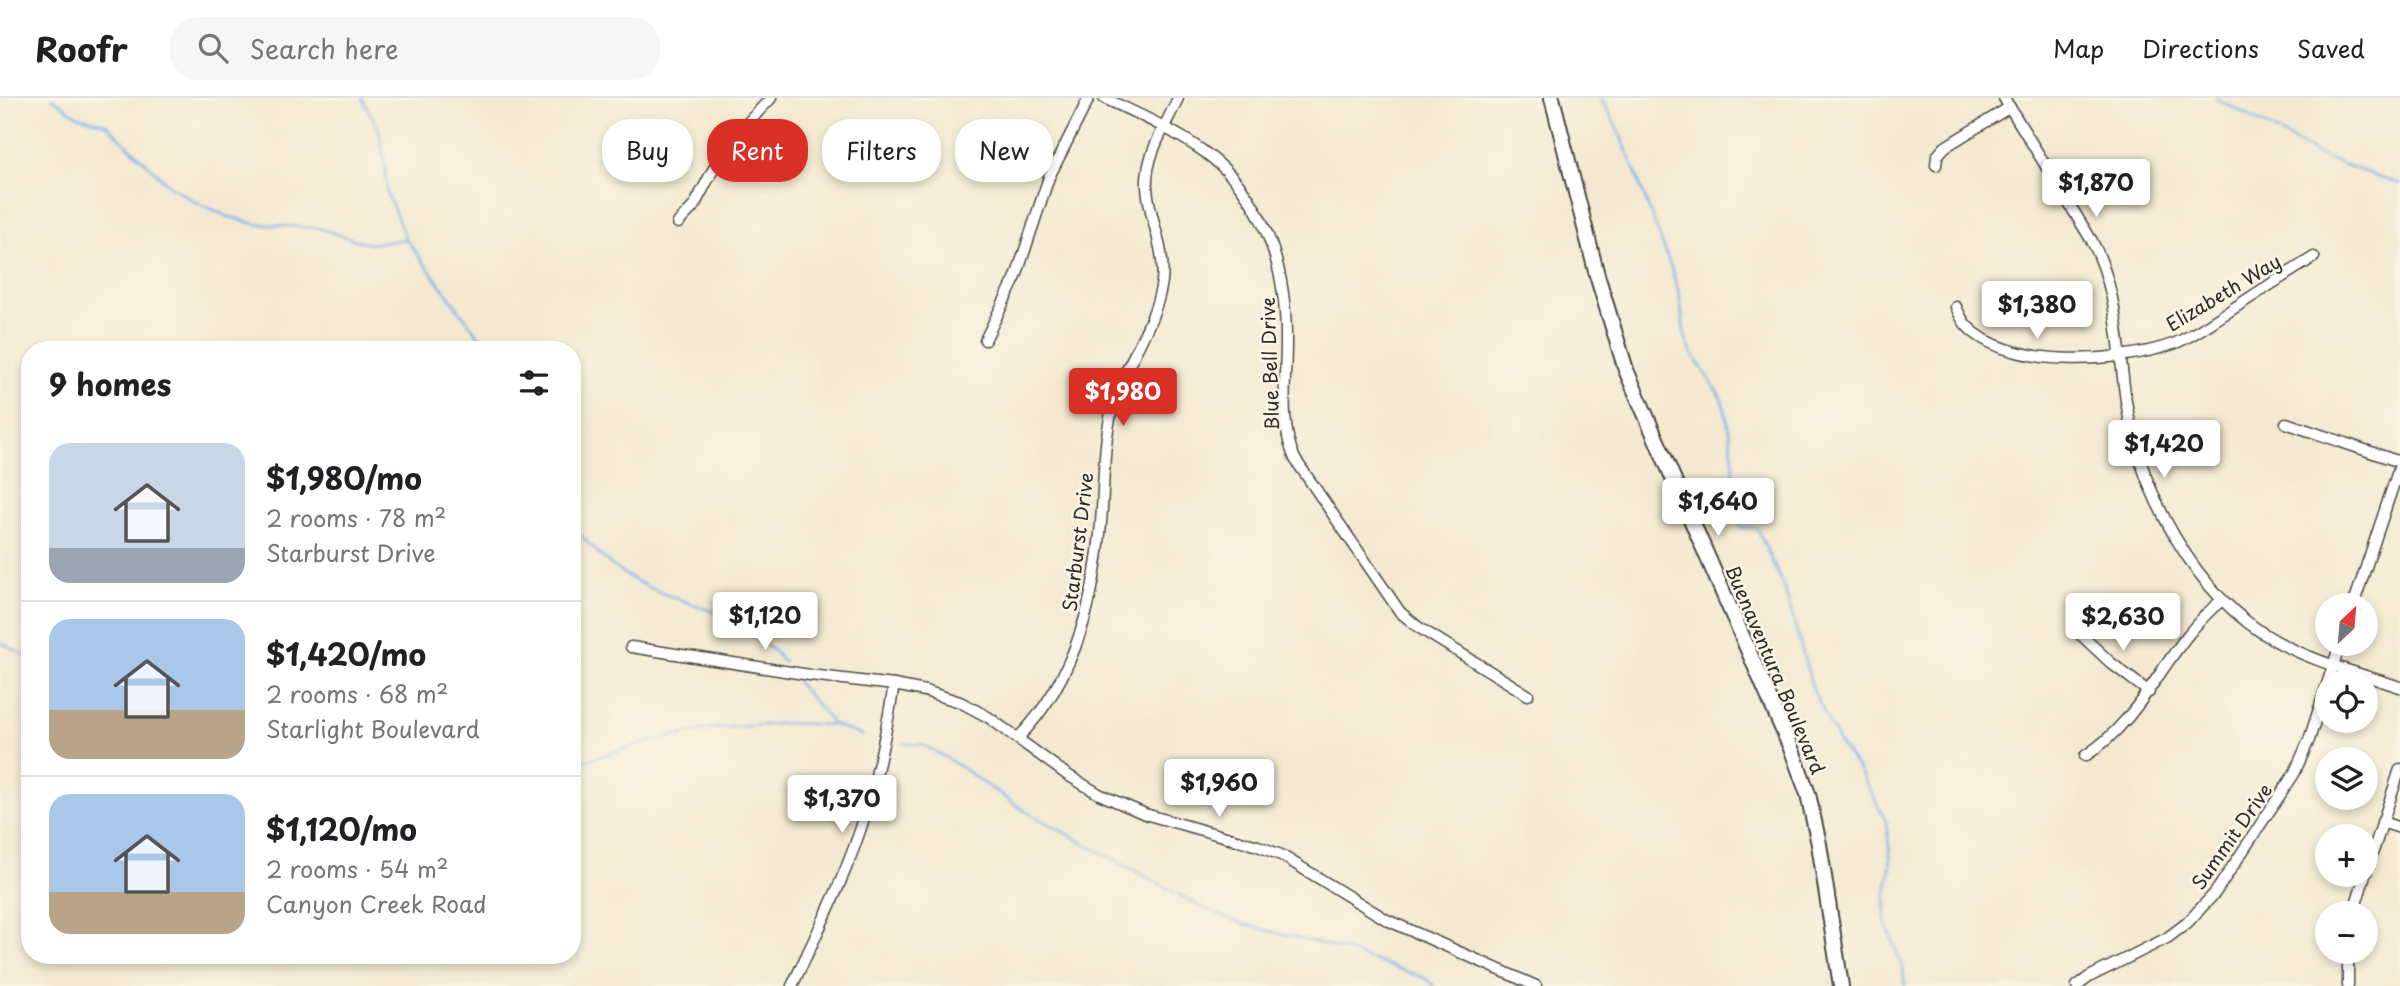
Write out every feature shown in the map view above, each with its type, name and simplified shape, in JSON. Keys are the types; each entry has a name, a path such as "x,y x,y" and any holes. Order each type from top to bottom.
{"main road":[{"name":"Buenaventura Boulevard","path":"1552,98 1597,275 1626,370 1808,794 1819,844 1841,986"}],"street":[{"path":"678,223 694,206 725,147 771,98"},
{"path":"985,340 1016,277 1049,177 1089,98"},
{"name":"Blue Bell Drive","path":"1104,98 1164,127 1203,152 1224,170 1248,199 1268,235 1284,288 1286,426 1292,452 1299,465 1400,612 1418,627 1528,695"},
{"name":"Starburst Drive","path":"1018,738 1040,713 1063,678 1083,626 1102,512 1108,426 1119,387 1161,288 1162,253 1150,206 1147,181 1150,160 1178,98"},
{"path":"1936,165 1937,156 1945,147 2007,103 2100,256 2109,285 2134,438 2154,496 2192,561 2222,600 2244,620 2274,640 2323,663 2400,687"},
{"name":"Elizabeth Way","path":"1956,307 1962,319 1974,331 1997,344 2023,353 2057,359 2120,355 2158,348 2186,338 2314,257"},
{"path":"2286,423 2400,464 2357,593"},
{"path":"2085,756 2115,734 2149,692 2197,623 2222,600"},
{"path":"2080,634 2111,663 2149,692"},
{"path":"631,647 810,675 894,685 960,702 989,717 1066,774 1113,800 1163,820 1247,842 1281,855 1387,920 1536,986"},
{"name":"Summit Drive","path":"2077,986 2089,977 2150,948 2178,930 2214,893 2294,774 2309,740 2336,656"},
{"path":"792,986 838,888 860,830 882,749 894,685"},
{"path":"2378,835 2400,769"},
{"path":"2382,822 2400,828"},
{"path":"2348,964 2348,986"}],"waterway":[{"path":"52,98 78,116 106,124 171,187 229,217 256,224 318,228 369,244 406,239"},
{"path":"362,98 379,129 387,193 406,239 482,341"},
{"path":"1600,98 1625,145 1666,254 1680,296 1687,342 1724,406 1733,459 1733,511 1743,528 1757,528 1785,590 1813,690 1838,741 1859,770 1886,821 1891,864 1885,899 1886,922 1903,969 1905,986"},
{"path":"2216,98 2325,158 2400,184"},
{"path":"581,535 621,572 656,591 716,612 738,623 784,662"},
{"path":"0,642 21,653"},
{"path":"797,682 834,725"},
{"path":"581,761 709,729 788,723 834,725 863,736"},
{"path":"903,744 921,744 947,758 1025,811 1207,910 1246,925 1337,948 1425,978 1434,986"}]}
